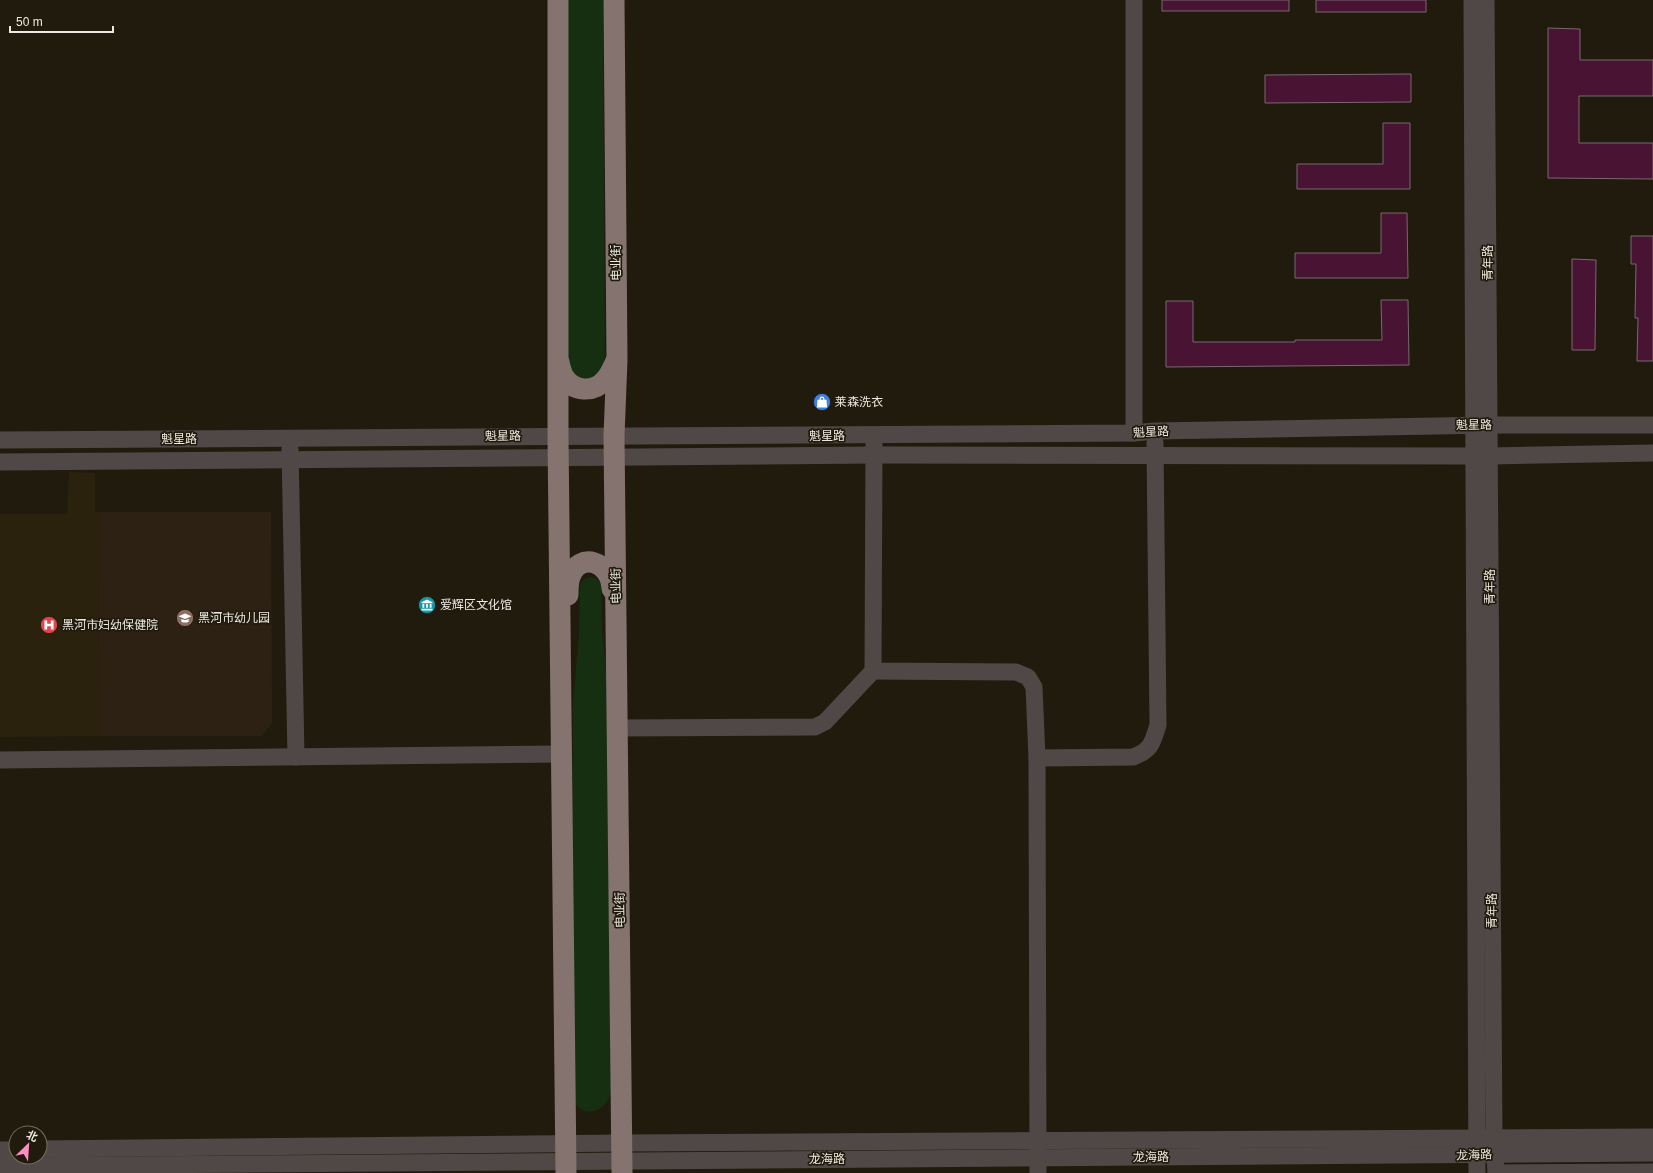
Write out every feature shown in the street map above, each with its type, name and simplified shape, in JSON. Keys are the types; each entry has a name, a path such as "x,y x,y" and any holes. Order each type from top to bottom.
{"main road":[{"path":"558,0 558,436 565,1160"},
{"name":"电业街","path":"614,0 617,360 614,436 622,1159"},
{"path":"558,355 564,378 570,384 584,389 592,389 606,380 617,360"},
{"path":"560,671 568,634 569,578 576,567 589,562 601,565 610,575 612,629 617,668"}],"street":[{"path":"1134,0 1134,433"},
{"name":"青年路","path":"1472,0 1472,425 1477,1173"},
{"name":"青年路","path":"1486,0 1494,1146 1496,1173"},
{"name":"魁星路","path":"0,440 558,436 874,436 1134,433 1155,431 1490,424 1653,425"},
{"path":"1037,758 1133,757 1145,753 1152,745 1158,726 1155,431"},
{"path":"618,728 815,727 825,722 873,671 874,436"},
{"path":"290,439 296,757"},
{"name":"魁星路","path":"0,462 559,459 874,455 1490,456 1653,453"},
{"path":"873,671 1016,672 1028,677 1034,687 1037,758 1038,1158 1477,1138 1494,1146 1653,1137"},
{"path":"0,760 561,754"},
{"name":"龙海路","path":"0,1166 622,1159 1477,1156 1494,1146 1653,1153"},
{"path":"48,1149 565,1160"},
{"name":"龙海路","path":"1502,1173 1653,1172"}],"shaded area":[{"name":"黑河市妇幼保健院","path":"69,472 95,473 95,512 99,512 98,736 0,737 0,514 67,514"},
{"name":"黑河市幼儿园","path":"99,512 271,512 272,723 262,736 98,736"}],"green space":[{"path":"567,0 603,0 605,366 586,383 568,370"},
{"path":"590,577 597,579 601,585 602,631 610,707 611,1091 606,1103 597,1110 591,1112 585,1111 574,1102 571,1091 573,705 579,632 580,584 584,579"}],"building":[{"path":"1162,0 1289,0 1289,11 1162,11"},
{"path":"1316,0 1426,0 1426,12 1316,12"},
{"path":"1548,28 1580,29 1580,60 1653,60 1653,96 1579,96 1579,143 1653,143 1653,179 1548,178"},
{"path":"1411,74 1411,102 1265,103 1265,75"},
{"path":"1383,123 1410,123 1410,189 1297,189 1297,164 1383,164"},
{"path":"1381,213 1407,213 1408,278 1295,278 1295,253 1381,253"},
{"path":"1631,236 1653,236 1653,361 1637,361 1638,318 1635,318 1636,264 1631,264"},
{"path":"1572,259 1596,260 1595,350 1572,350"},
{"path":"1381,300 1408,300 1409,365 1166,367 1166,301 1193,301 1193,342 1295,342 1295,340 1382,340"}],"place":[{"name":"莱森洗衣","path":"822,402"},
{"name":"爱辉区文化馆","path":"427,605"},
{"name":"黑河市幼儿园","path":"185,618"},
{"name":"黑河市妇幼保健院","path":"49,625"}]}
